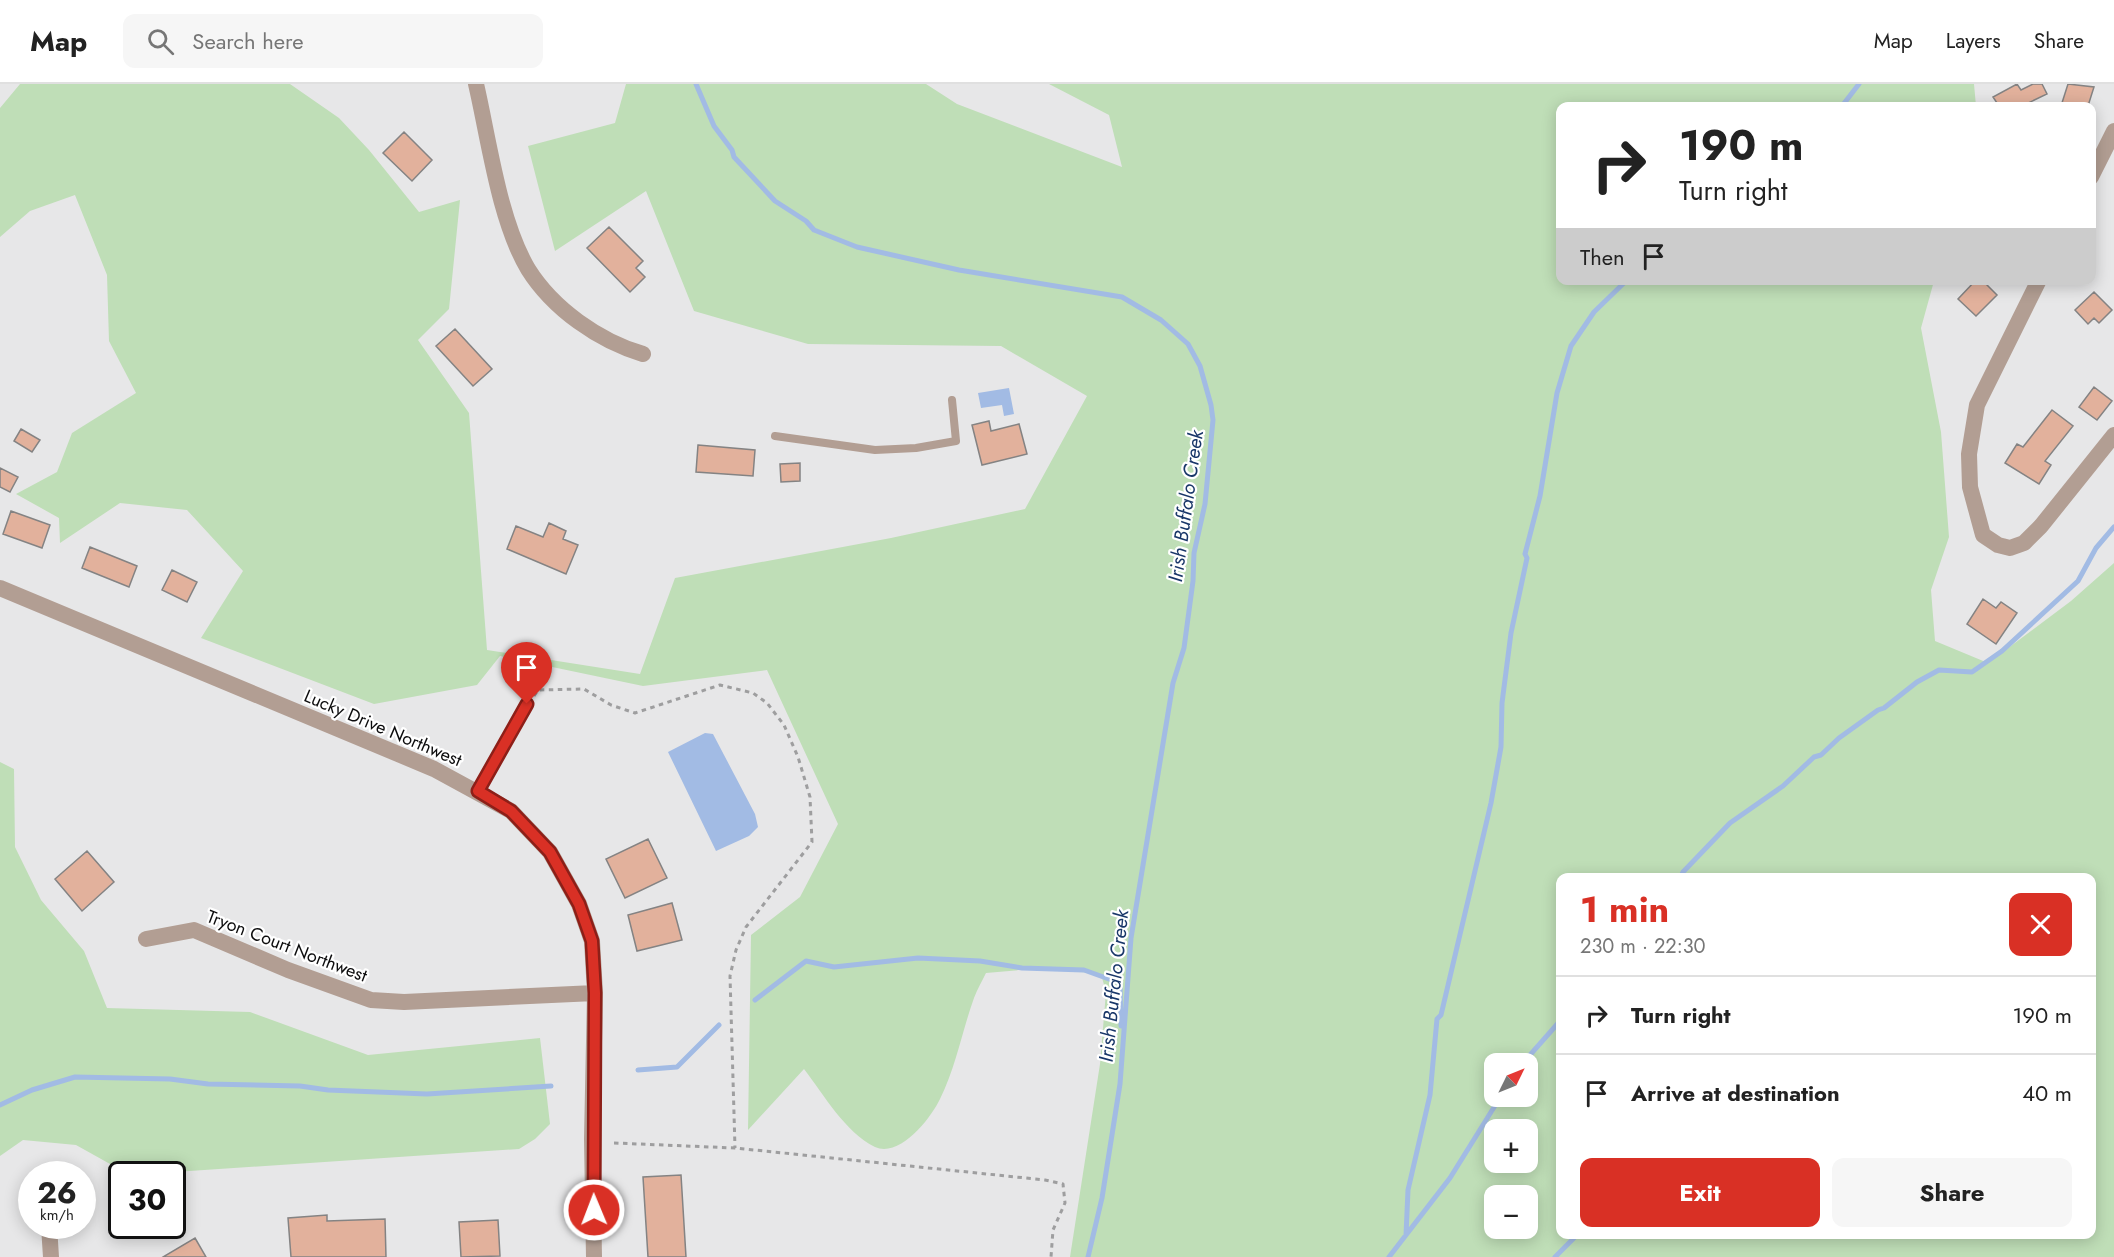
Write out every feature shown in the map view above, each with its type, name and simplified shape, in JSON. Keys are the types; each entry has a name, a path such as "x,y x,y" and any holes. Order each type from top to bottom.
{"street":[{"path":"476,84 505,209 529,269 547,293 578,321 606,340 644,354"},
{"path":"2096,167 2114,131"},
{"path":"2037,285 1977,405 1969,454 1970,487 1983,535 1998,545 2010,548 2024,543 2041,526 2114,435"},
{"name":"Lucky Drive Northwest","path":"0,588 434,769 511,811 550,852 579,904 592,941 595,993 592,1139 594,1257"},
{"name":"Tryon Court Northwest","path":"146,939 194,930 288,970 371,1000 404,1002 595,993"},
{"path":"50,1239 51,1257"}],"lane":[{"path":"775,436 875,450 916,448 956,441 952,400"},
{"path":"478,791 527,704"}],"path":[{"path":"527,704 538,690 584,689 612,705 635,713 720,685 753,693 767,703 783,725 798,757 810,797 812,842 746,927 736,950 730,976 735,1148"},
{"path":"614,1143 735,1148 1045,1180 1063,1184 1065,1203 1053,1230 1051,1257"}],"green space":[{"path":"20,84 290,84 339,118 369,150 419,212 460,200 449,309 418,340 469,413 487,650 640,674 675,578 891,538 1025,509 1087,396 1001,346 808,344 694,311 646,191 555,251 528,146 615,123 626,84 926,84 957,104 1122,167 1109,115 1049,84 1974,84 1976,102 1556,102 1556,285 1933,285 1921,328 1941,432 1949,537 1931,590 1935,641 1988,663 2071,601 2114,563 2114,1257 1070,1257 1100,1064 1106,992 1101,974 1042,968 986,973 974,998 940,1099 930,1116 904,1142 885,1149 875,1147 864,1140 845,1123 804,1069 748,1130 751,935 800,897 838,824 767,670 643,686 500,656 477,685 374,704 201,638 243,571 187,510 120,503 60,543 59,518 16,494 57,472 72,433 136,393 109,341 107,275 75,195 30,211 0,237 0,108"},
{"path":"0,762 14,769 15,847 41,900 84,951 107,1008 250,1012 368,1055 540,1038 550,1124 535,1139 519,1149 186,1171 186,1161 108,1161 108,1163 76,1145 23,1140 0,1156"}],"water":[{"path":"1009,388 1014,414 1004,416 1002,405 981,408 978,393"},
{"path":"705,733 713,734 755,814 758,827 749,836 716,851 668,752"}],"building":[{"path":"2017,84 2021,90 2033,84 2042,84 2047,94 2030,102 1996,102 1993,97"},
{"path":"2068,84 2094,87 2089,102 2062,102"},
{"path":"404,132 432,160 412,181 383,153"},
{"path":"609,227 643,261 636,268 645,277 630,292 587,248"},
{"path":"1971,285 1987,285 1997,295 1976,316 1958,299"},
{"path":"2094,292 2112,310 2099,323 2094,318 2088,324 2075,310"},
{"path":"455,329 492,369 473,386 436,346"},
{"path":"2094,387 2112,401 2097,420 2079,407"},
{"path":"2052,410 2073,426 2045,461 2051,465 2039,484 2005,463 2017,444 2023,447"},
{"path":"989,421 991,431 1019,424 1027,454 982,465 972,425"},
{"path":"21,429 40,440 32,452 14,441"},
{"path":"698,445 755,450 753,476 696,472"},
{"path":"800,463 800,481 781,482 780,464"},
{"path":"0,468 18,477 10,492 0,487"},
{"path":"11,511 50,525 42,548 3,534"},
{"path":"549,523 566,531 563,539 578,545 566,574 507,549 516,526 543,537"},
{"path":"90,547 137,566 129,587 82,568"},
{"path":"172,570 197,582 187,602 162,590"},
{"path":"1983,599 1996,608 2001,602 2017,613 1996,644 1967,624"},
{"path":"648,839 667,878 625,898 606,859"},
{"path":"87,851 114,882 82,911 55,879"},
{"path":"672,903 682,940 637,951 628,915"},
{"path":"681,1175 686,1257 648,1257 643,1177"},
{"path":"327,1215 327,1221 385,1219 386,1257 291,1257 288,1218"},
{"path":"498,1220 500,1256 461,1257 459,1222"},
{"path":"195,1238 206,1257 163,1257"}],"waterway":[{"name":"Irish Buffalo Creek","path":"696,84 714,126 732,150 734,157 775,201 806,221 814,230 857,247 959,270 1122,297 1161,320 1188,344 1200,366 1213,420 1205,504 1194,553 1193,581 1184,648 1173,683 1131,938 1120,1084 1102,1198 1088,1257"},
{"path":"1845,102 1859,84"},
{"path":"1406,1235 1408,1190 1430,1095 1437,1019 1441,1015 1491,803 1501,747 1502,703 1511,633 1527,558 1525,554 1540,496 1557,393 1571,346 1594,312 1622,285"},
{"path":"1682,873 1730,823 1783,786 1814,757 1821,755 1839,738 1884,708 1917,682 1939,670 1972,672 2002,651 2078,581 2096,548 2114,527"},
{"path":"755,1000 806,961 834,967 918,958 980,961 1022,968 1084,970 1120,983 1121,1026"},
{"path":"638,1070 677,1067 719,1025"},
{"path":"1532,1053 1556,1026"},
{"path":"0,1105 32,1090 75,1077 170,1079 208,1084 300,1086 328,1090 427,1094 551,1086"},
{"path":"1389,1257 1450,1178 1494,1107"},
{"path":"1555,1257 1573,1239"}],"route":[{"path":"527,704 478,791 511,811 550,852 579,904 592,941 595,993 592,1139 594,1210"}]}
